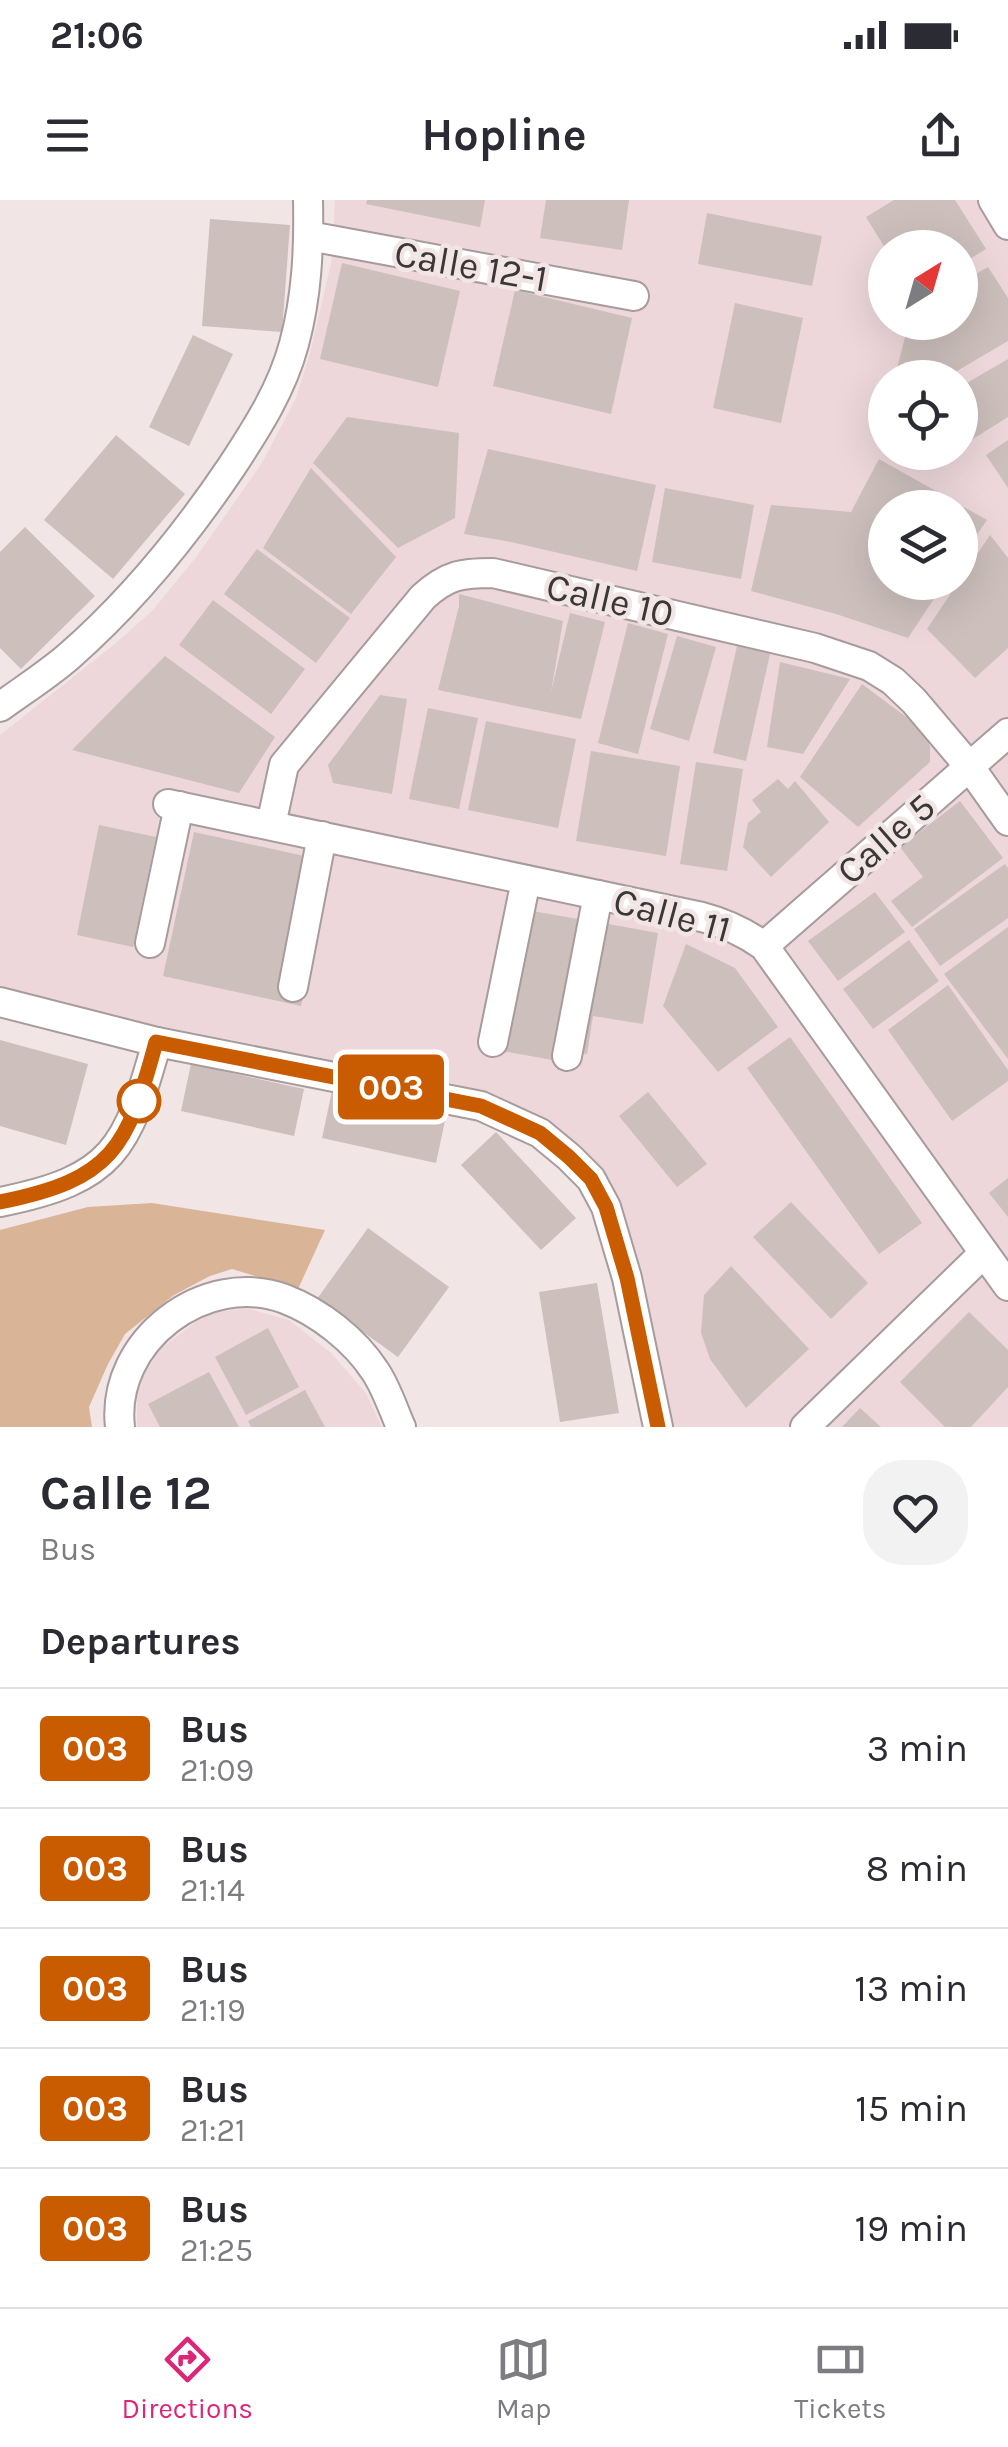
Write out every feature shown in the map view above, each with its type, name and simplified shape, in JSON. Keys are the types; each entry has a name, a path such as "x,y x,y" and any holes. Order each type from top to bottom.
{"street":[{"path":"0,707 66,659 142,583 189,528 256,429 279,387 294,346 306,293 308,200"},
{"path":"993,200 1008,226"},
{"name":"Calle 12-1","path":"308,236 634,296"},
{"name":"Calle 10","path":"271,826 284,765 423,597 438,582 456,574 474,573 512,577 870,666 914,701 969,766 1008,821"},
{"name":"Calle 5","path":"764,946 1008,733"},
{"name":"Calle 11","path":"150,943 173,805 726,924 764,946 1008,1286"},
{"path":"292,987 322,836"},
{"path":"493,1042 526,880"},
{"path":"567,1056 598,895"},
{"path":"0,1002 156,1042 481,1106 540,1133 591,1179 606,1207 627,1278 658,1427"},
{"path":"0,1202 72,1182 96,1169 128,1128 143,1092 156,1042"},
{"path":"805,1427 984,1253"},
{"path":"120,1427 120,1391 144,1344 159,1327 202,1300 251,1291 285,1299 314,1314 349,1340 376,1371 400,1427"}],"shaded area":[{"path":"335,200 1008,200 1008,1427 673,1427 644,1279 628,1233 522,1110 485,1092 452,1083 31,1001 0,990 0,735 153,610 197,556 262,463 296,398 332,259"},
{"path":"152,1203 325,1230 298,1289 232,1269 174,1295 125,1334 89,1407 92,1427 0,1427 0,1230 88,1207"},
{"path":"246,1308 289,1320 331,1353 366,1393 382,1427 137,1427 137,1387 159,1350 206,1314"}],"building":[{"path":"367,200 485,200 480,227 366,204"},
{"path":"546,200 629,200 622,250 540,238"},
{"path":"894,200 955,200 974,230 874,230 866,217"},
{"path":"707,213 822,236 812,286 698,264"},
{"path":"210,219 290,225 282,332 202,326"},
{"path":"978,236 986,249 978,254"},
{"path":"342,263 460,291 438,387 320,359"},
{"path":"988,267 1008,298 1008,341 976,360 899,360 904,340 978,340 978,273"},
{"path":"515,290 632,318 611,414 493,386"},
{"path":"735,303 803,318 781,423 713,408"},
{"path":"193,335 233,354 189,446 149,427"},
{"path":"1008,359 1008,417 978,436 978,376"},
{"path":"347,417 459,433 455,518 398,548 313,463"},
{"path":"116,435 185,494 113,579 44,520"},
{"path":"1008,440 1008,488 986,455"},
{"path":"488,449 656,485 637,571 464,534"},
{"path":"311,468 396,557 351,614 263,548"},
{"path":"873,470 898,470 934,490 868,490 868,600 933,600 908,638 751,591 771,505 851,512"},
{"path":"665,488 754,505 741,579 652,562"},
{"path":"978,515 987,520 978,533"},
{"path":"25,527 95,596 21,669 0,648 0,552"},
{"path":"990,535 1008,558 1008,648 975,678 927,629 946,600 978,600 978,553"},
{"path":"257,549 350,618 316,663 224,594"},
{"path":"459,594 563,621 551,692 570,613 605,622 581,719 438,690"},
{"path":"213,600 305,669 271,714 179,645"},
{"path":"628,623 668,634 638,754 598,743"},
{"path":"677,636 716,647 689,741 650,729"},
{"path":"737,646 770,654 746,761 713,753"},
{"path":"165,656 275,737 239,793 72,750"},
{"path":"780,662 850,679 803,754 767,747"},
{"path":"862,684 925,731 930,762 858,827 800,777"},
{"path":"380,695 407,699 392,794 333,783 328,765"},
{"path":"428,708 478,718 459,809 409,799"},
{"path":"486,721 576,739 558,828 468,810"},
{"path":"591,751 680,766 666,856 576,841"},
{"path":"696,762 743,769 727,871 680,864"},
{"path":"778,779 788,789 795,781 829,822 771,877 743,847 748,823 761,812 752,800"},
{"path":"960,801 1003,858 912,927 891,901 923,877 900,847"},
{"path":"99,825 156,837 133,947 77,935"},
{"path":"194,832 332,862 301,1006 163,976"},
{"path":"1005,864 1008,918 940,966 914,929"},
{"path":"875,892 905,932 838,981 808,941"},
{"path":"527,910 583,920 558,1061 502,1051"},
{"path":"586,920 658,933 643,1024 593,1016 587,1054 564,1050"},
{"path":"1008,927 1008,1059 944,974"},
{"path":"909,940 939,981 873,1029 843,989"},
{"path":"686,944 735,968 778,1027 718,1072 663,1006"},
{"path":"948,985 1008,1070 1008,1081 952,1121 888,1030"},
{"path":"790,1037 922,1223 879,1254 747,1068"},
{"path":"0,1040 88,1064 66,1145 0,1126"},
{"path":"191,1064 304,1089 294,1136 181,1111"},
{"path":"332,1091 446,1116 436,1163 322,1138"},
{"path":"648,1092 707,1164 677,1187 619,1116"},
{"path":"496,1132 576,1218 541,1250 461,1165"},
{"path":"1008,1178 1008,1217 989,1193"},
{"path":"791,1202 868,1283 831,1319 753,1237"},
{"path":"368,1228 449,1287 398,1357 317,1299"},
{"path":"731,1266 809,1349 746,1408 710,1359 701,1333 704,1295"},
{"path":"597,1283 619,1413 560,1422 539,1292"},
{"path":"969,1312 1008,1350 1008,1387 971,1427 945,1427 900,1382"},
{"path":"268,1328 299,1387 246,1415 215,1357"},
{"path":"209,1372 239,1427 160,1427 148,1404"},
{"path":"305,1390 325,1427 251,1427 248,1421"},
{"path":"860,1408 881,1427 842,1427"}],"bus line":[{"name":"003","path":"0,1202 72,1182 96,1169 128,1128 143,1092 156,1042 481,1106 540,1133 591,1179 606,1207 627,1278 658,1427"}]}
